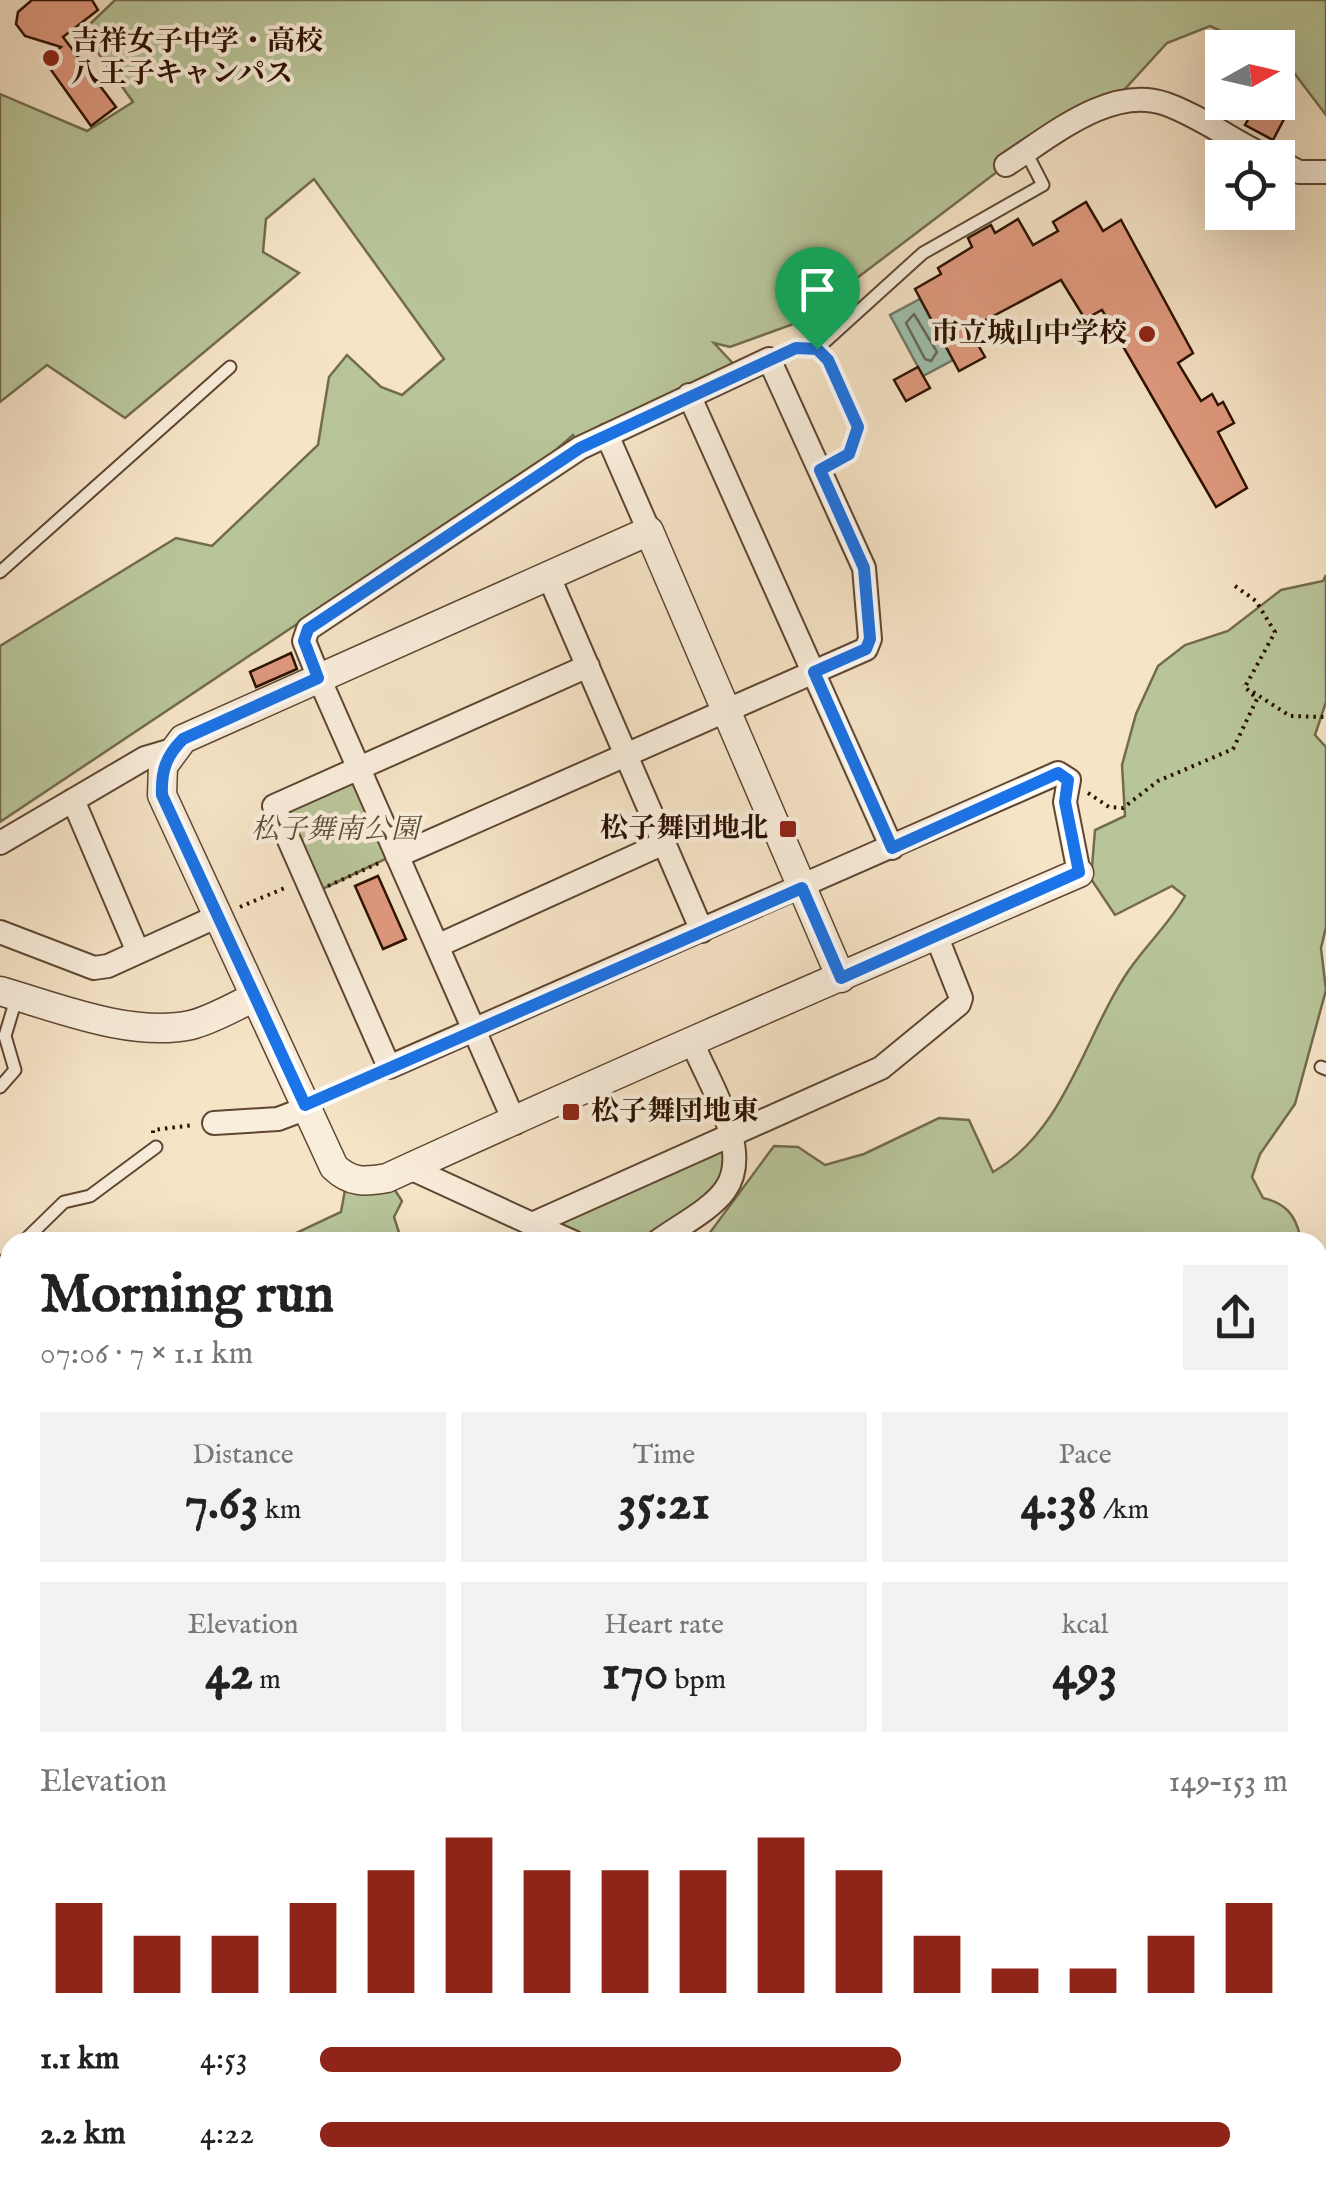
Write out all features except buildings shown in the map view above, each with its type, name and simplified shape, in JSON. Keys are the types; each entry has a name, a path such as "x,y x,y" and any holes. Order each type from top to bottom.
{"street":[{"path":"1016,159 1092,114 1130,98 1167,104 1235,140"},
{"path":"1295,170 1326,172"},
{"path":"397,855 866,649 870,639 864,568 769,359 580,448 308,629 304,641 318,678 515,1123"},
{"path":"689,395 892,848"},
{"path":"607,436 841,978"},
{"path":"588,666 274,806 390,1067 1058,773 1068,780 1065,802 1079,872 410,1168 376,1180 346,1179 334,1167 162,795 163,766 183,739 648,532"},
{"path":"549,576 702,931"},
{"path":"0,843 146,758 172,750"},
{"path":"73,800 138,952"},
{"path":"437,946 664,843"},
{"path":"0,932 94,968 218,916"},
{"path":"532,1224 881,1068 959,1004 961,998 936,935"},
{"path":"9,993 110,1020 153,1026 190,1025 256,997"},
{"path":"670,1232 726,1190 735,1162 731,1135 692,1044"},
{"path":"214,1122 278,1119 306,1107"},
{"path":"410,1168 550,1232"}],"lane":[{"path":"817,349 923,253 1043,186 1016,159"},
{"path":"769,359 796,348 817,349 828,360 858,427 849,454 820,470"},
{"path":"0,572 230,367"},
{"path":"0,1086 15,1070 6,1036 9,993"},
{"path":"33,1232 64,1202 90,1196 156,1147"}],"path":[{"path":"1235,586 1256,601 1275,632 1243,686"},
{"path":"1243,686 1290,716 1326,717"},
{"path":"1078,786 1109,807 1122,808 1158,782 1233,749 1257,699 1243,686"},
{"path":"218,916 397,855"},
{"path":"306,1107 390,1067"},
{"path":"156,1147 152,1130 214,1122"}],"green space":[{"path":"115,0 1326,0 1326,115 1295,74 1295,30 1219,30 1210,26 1167,43 1112,103 1006,165 799,322 730,347 714,343 741,372 580,448 573,435 549,456 0,822 0,646 176,538 212,546 318,445 329,377 347,355 381,387 402,395 444,359 314,179 266,219 263,252 299,273 125,418 47,365 0,402 0,94 87,131 133,102 86,36 88,26"},
{"path":"1326,575 1326,702 1315,735 1326,747 1326,927 1321,948 1326,990 1295,1104 1260,1154 1252,1177 1263,1198 1283,1206 1292,1216 1299,1232 710,1232 774,1146 798,1147 825,1165 864,1154 939,1118 969,1120 993,1172 1039,1132 1072,1080 1129,970 1185,896 1172,886 1115,915 1091,879 1095,830 1125,816 1122,765 1136,714 1158,666 1185,645 1228,631 1281,590 1323,581"},
{"name":"松子舞南公園","path":"358,767 396,854 312,894 274,806"},
{"path":"731,1135 726,1190 670,1232 550,1232 532,1224"},
{"path":"387,1178 402,1201 394,1217 399,1232 298,1232 341,1212 347,1179"}],"water":[{"path":"920,299 953,360 923,376 890,315"}],"place":[{"name":"吉祥女子中学・高校 八王子キャンパス","path":"51,58"},
{"name":"市立城山中学校","path":"1147,334"},
{"name":"松子舞団地北","path":"788,829"},
{"name":"松子舞団地東","path":"571,1112"}],"route":[{"path":"796,348 817,349 828,360 858,427 849,454 820,470 864,568 870,639 866,649 814,672 892,848 1058,773 1068,780 1065,802 1079,872 841,978 802,888 305,1105 162,795 163,766 172,750 183,739 318,678 304,641 308,629 580,448 769,359 796,348"}]}
